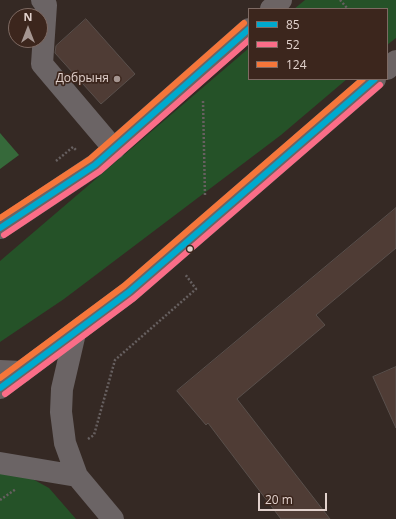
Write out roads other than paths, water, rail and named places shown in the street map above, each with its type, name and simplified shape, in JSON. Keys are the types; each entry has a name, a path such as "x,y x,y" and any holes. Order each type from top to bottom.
{"main road":[{"path":"272,8 281,0"},
{"path":"0,228 95,165 248,30"},
{"path":"0,388 129,292 377,80"}],"street":[{"path":"42,0 46,5 42,64 114,148"},
{"path":"75,332 62,389 61,412 65,443 77,476 113,519"},
{"path":"0,371 22,372"},
{"path":"0,463 77,476"}],"place":[{"name":"Добрыня","path":"117,79"}]}
